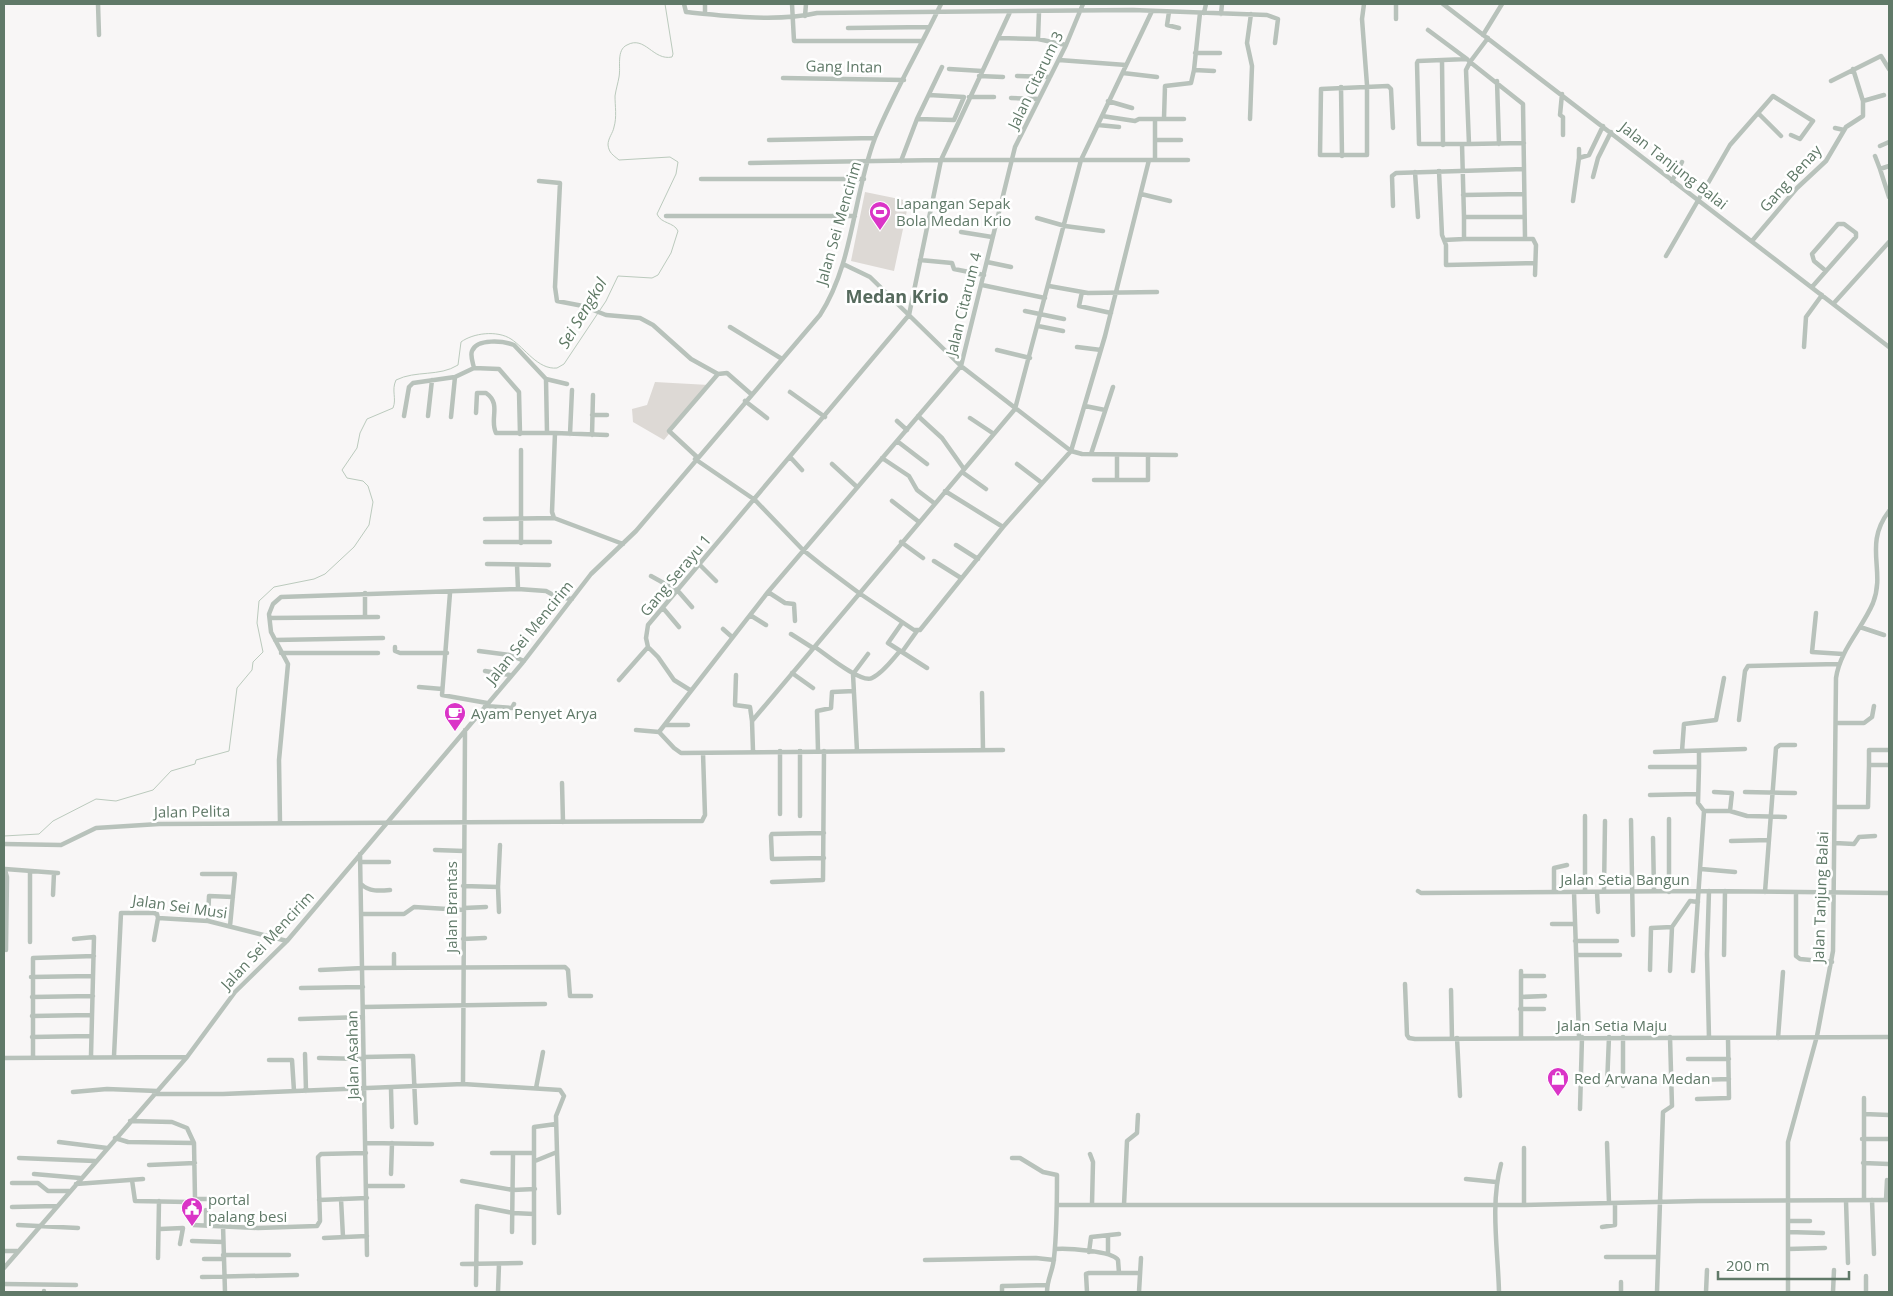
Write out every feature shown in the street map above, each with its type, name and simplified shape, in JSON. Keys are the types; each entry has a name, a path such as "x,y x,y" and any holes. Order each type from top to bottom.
{"street":[{"path":"98,4 99,35"},
{"path":"684,4 686,12 794,17 817,13 1133,10 1267,15 1278,19 1275,43"},
{"path":"705,4 705,14"},
{"path":"792,4 794,41 922,41"},
{"path":"805,16 806,4"},
{"name":"Jalan Sei Mencirim","path":"4,1268 39,1225 187,1057 235,992 287,941 510,675 524,661 591,574 636,531 827,304 843,264 875,138 941,4"},
{"path":"1062,4 1062,11"},
{"name":"Jalan Citarum 3","path":"1012,160 1015,147 1059,60 1081,11 1082,4"},
{"path":"1133,10 1134,4"},
{"path":"1164,118 1165,85 1191,83 1202,13 1206,4"},
{"path":"1221,14 1222,4"},
{"path":"1364,4 1362,19 1367,85 1367,155 1320,155 1319,92 1321,89 1367,85 1390,87 1393,128"},
{"path":"1396,4 1396,19"},
{"name":"Jalan Tanjung Balai","path":"1443,4 1889,347"},
{"path":"1468,144 1466,70 1468,60 1485,36 1502,4"},
{"path":"752,721 1015,409 1081,160 1152,11"},
{"path":"909,314 941,160 1010,12"},
{"path":"1038,39 1039,12"},
{"path":"1169,12 1167,25 1179,28"},
{"path":"1250,119 1252,66 1247,43 1251,14"},
{"path":"848,28 929,27"},
{"path":"1428,30 1497,81 1523,104 1525,238"},
{"path":"998,38 1038,39 1066,45"},
{"path":"1195,53 1220,53"},
{"path":"1831,82 1881,56 1889,69"},
{"path":"1059,60 1126,65"},
{"path":"1468,60 1418,61 1418,143 1524,144"},
{"path":"1442,61 1443,144"},
{"path":"901,161 917,118 942,67"},
{"path":"949,69 1003,77"},
{"path":"1853,69 1863,101 1884,95"},
{"path":"1194,70 1214,71"},
{"path":"1123,73 1156,77"},
{"path":"1017,76 1050,77"},
{"name":"Gang Intan","path":"784,78 904,80"},
{"path":"1497,81 1499,144"},
{"path":"1341,87 1342,156"},
{"path":"1562,94 1560,115 1563,117 1563,134"},
{"path":"917,118 954,120 964,97 929,95"},
{"path":"1666,256 1730,144 1773,96 1813,121 1800,139 1791,135"},
{"path":"969,97 994,97"},
{"path":"1011,98 1039,98"},
{"path":"1108,101 1132,108"},
{"name":"Gang Benay","path":"1752,241 1797,188 1826,161 1844,130 1863,116 1863,101"},
{"path":"1758,113 1781,136"},
{"path":"1102,116 1135,121 1138,119 1184,118"},
{"path":"1155,119 1155,160"},
{"path":"1098,124 1119,128"},
{"path":"1578,158 1588,157 1603,126"},
{"path":"1835,128 1844,130"},
{"path":"1593,177 1598,158 1611,132"},
{"path":"769,140 875,138"},
{"path":"1155,140 1181,140"},
{"path":"1880,146 1889,142"},
{"path":"1462,144 1464,239"},
{"path":"1572,201 1579,149"},
{"path":"1876,156 1889,195"},
{"path":"750,163 941,160 1188,160"},
{"name":"Jalan Citarum 4","path":"961,366 1012,160"},
{"path":"790,634 814,647 853,674 870,679 888,666 901,652 1003,527 1070,451 1101,350 1149,160"},
{"path":"1672,181 1682,162"},
{"path":"1880,169 1889,166"},
{"path":"1393,206 1393,174 1524,169"},
{"path":"1439,171 1446,272"},
{"path":"1415,172 1418,217"},
{"path":"701,179 864,179"},
{"path":"539,181 560,184 556,299 559,302 590,309 599,314 640,318 653,325 691,358 718,374 727,374 751,394"},
{"path":"1141,194 1170,201"},
{"path":"1463,195 1524,194"},
{"path":"666,216 855,216"},
{"path":"1464,217 1524,217"},
{"path":"1037,218 1065,226 1103,231"},
{"path":"1812,287 1856,237 1844,224 1838,224 1812,254 1814,260 1826,271"},
{"path":"961,232 992,237"},
{"path":"1444,240 1525,238 1535,241 1535,275"},
{"path":"1834,304 1889,242"},
{"path":"920,260 952,263 954,269 984,275"},
{"path":"987,262 1011,267"},
{"path":"1446,265 1535,263"},
{"path":"843,264 870,277 961,366 1070,451 1117,455 1176,454"},
{"path":"982,286 1045,298"},
{"path":"1048,286 1082,292 1157,292"},
{"path":"1082,292 1079,306 1111,313"},
{"path":"1804,347 1806,317 1822,295"},
{"path":"1025,312 1064,319"},
{"name":"Gang Serayu 1","path":"648,647 646,638 648,625 756,500 909,314"},
{"path":"1038,326 1063,332"},
{"path":"730,327 782,359"},
{"path":"474,368 472,354 474,348 481,344 492,342 509,343 514,345 546,380 567,384"},
{"path":"1077,347 1101,350"},
{"path":"997,350 1030,358"},
{"path":"659,732 768,592 961,366"},
{"path":"404,416 410,384 455,377 474,368 499,369 517,389 520,434"},
{"path":"718,374 669,432 696,458 756,500 803,550 859,593 917,631"},
{"path":"451,417 455,377"},
{"path":"428,416 432,380"},
{"path":"546,380 546,433"},
{"path":"1091,454 1113,387"},
{"path":"570,434 572,390"},
{"path":"790,392 824,417"},
{"path":"476,413 477,393 486,393 495,404 494,429 496,433 555,433 607,436"},
{"path":"592,435 593,395"},
{"path":"745,402 767,418"},
{"path":"1085,406 1105,410"},
{"path":"592,415 607,416"},
{"path":"918,416 942,438 963,470 986,490"},
{"path":"970,418 994,434"},
{"path":"897,421 907,430"},
{"path":"554,518 552,512 555,433"},
{"path":"897,441 926,464"},
{"path":"521,450 521,543"},
{"path":"1117,455 1117,480"},
{"path":"1094,480 1148,480 1148,455"},
{"path":"791,458 802,470"},
{"path":"882,458 909,476 917,490 934,504"},
{"path":"832,464 857,488"},
{"path":"1017,464 1042,483"},
{"path":"945,491 1003,527"},
{"path":"892,501 919,522"},
{"name":"Jalan Tanjung Balai","path":"1788,1292 1788,1142 1817,1036 1832,962 1836,678 1843,654 1873,602 1876,586 1875,540 1880,523 1889,511"},
{"path":"485,519 554,518 623,544"},
{"path":"485,542 550,542"},
{"path":"901,542 923,558"},
{"path":"956,545 978,559"},
{"path":"934,560 961,578"},
{"path":"487,564 549,565"},
{"path":"518,565 518,589"},
{"path":"700,566 716,581"},
{"path":"651,576 678,591 692,607"},
{"path":"280,823 279,760 288,664 275,640 270,618 272,604 281,597 365,593 450,593 518,589 546,591 557,597 572,599"},
{"path":"768,592 784,604 794,604 795,621"},
{"path":"365,593 365,617"},
{"path":"450,593 447,653 442,689 443,697 512,708 514,704"},
{"path":"663,608 679,626"},
{"path":"1816,613 1812,652 1843,654"},
{"path":"750,615 766,625"},
{"path":"270,618 378,617"},
{"path":"902,622 888,643 927,668"},
{"path":"1860,627 1884,635"},
{"path":"723,630 732,637"},
{"path":"275,640 383,638"},
{"path":"395,647 395,651 400,654 447,653"},
{"path":"619,680 648,647 658,657 674,680 690,690"},
{"path":"479,651 510,655 524,661"},
{"path":"281,653 378,653"},
{"path":"857,751 853,674 868,654"},
{"path":"1740,720 1744,671 1748,666 1839,664"},
{"path":"485,671 510,675"},
{"path":"792,673 813,688"},
{"path":"736,675 735,705 750,707 753,751"},
{"path":"1682,751 1684,724 1716,720 1724,678"},
{"path":"419,686 442,689"},
{"path":"772,882 821,882 823,878 824,833 818,710 831,708 832,692 854,691"},
{"path":"982,694 983,750"},
{"path":"1836,723 1864,723 1872,717 1874,706"},
{"path":"665,725 688,725"},
{"name":"Jalan Brantas","path":"463,1084 465,730"},
{"path":"636,730 659,732 677,751 703,753 1003,750"},
{"path":"1764,892 1776,748 1780,745 1795,745"},
{"path":"1654,752 1745,749"},
{"path":"1835,807 1864,808 1869,805 1869,750 1889,750"},
{"path":"780,751 780,814"},
{"path":"800,751 800,816"},
{"path":"1694,971 1702,868 1704,811 1698,803 1699,751"},
{"name":"Jalan Pelita","path":"4,844 60,845 87,831 106,827 159,824 703,820 705,816 703,753"},
{"path":"1869,766 1889,765"},
{"path":"1650,767 1699,767"},
{"path":"562,783 563,822"},
{"path":"1714,792 1735,793 1730,811"},
{"path":"1745,792 1795,793"},
{"path":"1650,795 1698,794"},
{"path":"1704,811 1730,811 1747,816 1785,817"},
{"path":"1585,816 1585,891"},
{"path":"1669,819 1669,892"},
{"path":"1631,820 1633,935"},
{"path":"1604,891 1605,821"},
{"path":"824,833 772,834 771,836 772,859 824,858"},
{"path":"1835,843 1854,844 1859,837 1875,836"},
{"path":"1653,838 1654,891"},
{"path":"1731,841 1769,840"},
{"path":"499,912 500,845"},
{"path":"435,850 464,851"},
{"name":"Jalan Asahan","path":"360,854 368,1255"},
{"path":"361,862 389,862"},
{"path":"1554,892 1554,868 1567,865"},
{"path":"1702,868 1735,872"},
{"path":"6,950 6,878 4,869 56,873 53,895"},
{"path":"30,871 30,942"},
{"path":"202,874 235,874 230,926"},
{"path":"361,884 376,891 390,890"},
{"path":"463,886 498,887"},
{"name":"Jalan Setia Bangun","path":"1418,891 1421,893 1725,891 1889,893"},
{"path":"1709,891 1707,954 1709,1038"},
{"path":"1724,955 1725,891"},
{"path":"1574,892 1580,1037 1580,1109"},
{"path":"1597,892 1598,912"},
{"path":"1796,892 1796,956 1800,959 1832,962"},
{"path":"208,921 209,896 233,897"},
{"path":"1670,971 1672,927 1690,901 1698,902"},
{"path":"361,914 404,914 414,907 464,909 486,907"},
{"name":"Jalan Sei Musi","path":"114,1056 120,915 125,911 154,913 157,914 158,918 208,921 287,941"},
{"path":"154,940 158,918"},
{"path":"1552,924 1575,924"},
{"path":"1650,970 1651,928 1672,927"},
{"path":"74,939 94,936 91,1056"},
{"path":"463,939 485,938"},
{"path":"1575,940 1617,941"},
{"path":"394,954 394,968"},
{"path":"1576,955 1620,955"},
{"path":"33,1057 32,960 34,958 94,956"},
{"path":"320,970 565,967 568,970 570,996 591,996"},
{"path":"1778,1038 1783,972"},
{"path":"1521,1038 1521,974 1544,976"},
{"path":"32,977 93,976"},
{"name":"Jalan Setia Maju","path":"1406,984 1407,1036 1415,1039 1889,1037"},
{"path":"301,988 363,987"},
{"path":"1451,990 1460,1096"},
{"path":"32,996 93,996"},
{"path":"1521,997 1545,996"},
{"path":"363,1007 545,1004"},
{"path":"1520,1009 1544,1009"},
{"path":"32,1016 92,1015"},
{"path":"300,1019 364,1017"},
{"path":"32,1037 91,1036"},
{"path":"1607,1085 1609,1037"},
{"path":"1623,1037 1623,1086"},
{"path":"1656,1292 1663,1112 1672,1106 1670,1037"},
{"path":"1697,1099 1728,1099 1728,1038"},
{"path":"536,1088 543,1052"},
{"path":"305,1054 306,1090"},
{"path":"4,1058 91,1056 187,1057"},
{"path":"319,1058 413,1056 416,1123"},
{"path":"1688,1059 1729,1059"},
{"path":"269,1060 292,1060 294,1091"},
{"path":"1698,1080 1729,1079"},
{"path":"73,1092 107,1089 214,1094 391,1089 463,1084 563,1091 564,1096 557,1113 556,1124 558,1213"},
{"path":"391,1089 392,1126"},
{"path":"1864,1098 1862,1138 1864,1200"},
{"path":"1864,1114 1889,1114"},
{"path":"1124,1205 1127,1141 1137,1133 1138,1115"},
{"path":"130,1121 181,1124 189,1131 194,1143 195,1199"},
{"path":"534,1244 534,1126 556,1124"},
{"path":"115,1138 128,1142 194,1143"},
{"path":"1862,1138 1889,1139"},
{"path":"60,1142 107,1148"},
{"path":"366,1143 432,1144"},
{"path":"391,1174 392,1143"},
{"path":"1607,1143 1609,1203"},
{"path":"1524,1148 1524,1205"},
{"path":"535,1161 557,1152"},
{"path":"194,1225 206,1224 258,1228 317,1226 320,1221 317,1160 319,1155 366,1153"},
{"path":"492,1153 534,1153"},
{"path":"512,1232 513,1153"},
{"path":"1090,1154 1093,1162 1092,1204"},
{"path":"19,1158 95,1161"},
{"path":"1012,1158 1020,1158 1043,1172 1057,1174 1055,1249 1047,1292"},
{"path":"149,1165 195,1163"},
{"path":"1863,1163 1889,1164"},
{"path":"1499,1292 1495,1205 1496,1182 1501,1164"},
{"path":"34,1174 80,1178"},
{"path":"76,1184 143,1179"},
{"path":"1466,1179 1496,1182"},
{"path":"132,1180 133,1200 188,1202 195,1199 208,1199"},
{"path":"1057,1205 1524,1205 1888,1200 1887,1180"},
{"path":"462,1181 513,1190 534,1189"},
{"path":"12,1183 38,1183 48,1190 69,1191"},
{"path":"367,1186 403,1186"},
{"path":"319,1200 367,1198"},
{"path":"341,1199 343,1237"},
{"path":"1872,1200 1874,1254"},
{"path":"158,1258 160,1230 159,1201"},
{"path":"1846,1201 1848,1263"},
{"path":"1602,1227 1615,1226 1615,1203"},
{"path":"12,1208 57,1206"},
{"path":"476,1285 477,1206 512,1213 534,1214"},
{"path":"206,1210 206,1224"},
{"path":"1788,1221 1810,1221"},
{"path":"18,1226 39,1225 48,1228 78,1228"},
{"path":"223,1225 225,1292"},
{"path":"160,1230 182,1228 180,1244"},
{"path":"1788,1232 1824,1232"},
{"path":"1089,1252 1091,1237 1119,1234"},
{"path":"324,1238 367,1236"},
{"path":"1108,1236 1108,1254"},
{"path":"192,1241 223,1242"},
{"path":"1055,1249 1071,1248 1117,1257 1119,1273"},
{"path":"1788,1249 1825,1248"},
{"path":"4,1250 17,1251"},
{"path":"204,1259 289,1256"},
{"path":"1606,1257 1658,1257"},
{"path":"1139,1292 1141,1258"},
{"path":"925,1260 1054,1260"},
{"path":"462,1264 521,1263"},
{"path":"498,1292 499,1264"},
{"path":"1706,1292 1707,1270"},
{"path":"1834,1270 1834,1292"},
{"path":"1087,1292 1087,1273 1140,1274"},
{"path":"202,1277 296,1275"},
{"path":"1866,1276 1866,1292"},
{"path":"1621,1282 1621,1292"},
{"path":"4,1284 44,1287 76,1285"},
{"path":"1002,1292 1002,1286 1047,1285"}],"shaded area":[{"name":"Lapangan Sepak Bola Medan Krio","path":"865,192 909,201 894,271 851,261"},
{"path":"655,382 709,385 664,440 633,422 632,409 647,405"}],"waterway":[{"name":"Sei Sengkol","path":"4,836 39,834 53,821 96,799 116,801 153,790 171,771 195,764 196,760 229,751 237,688 252,670 253,662 263,652 257,623 259,601 274,587 314,579 325,574 354,547 369,525 373,502 368,486 363,481 347,478 342,470 357,448 360,433 367,419 393,408 396,380 411,375 451,369 458,365 461,342 472,336 485,334 505,336 544,366 557,368 564,364 606,301 618,276 652,278 658,275 671,253 678,231 674,226 661,220 657,214 676,174 678,162 670,157 619,160 610,152 608,145 615,123 615,96 621,51 627,45 639,43 659,55 672,57 665,4"}],"place":[{"name":"Lapangan Sepak Bola Medan Krio","path":"880,231"},
{"name":"Ayam Penyet Arya","path":"455,732"},
{"name":"Red Arwana Medan","path":"1558,1097"},
{"name":"portal palang besi","path":"192,1227"}],"district":[{"name":"Medan Krio","path":"897,296"}]}
